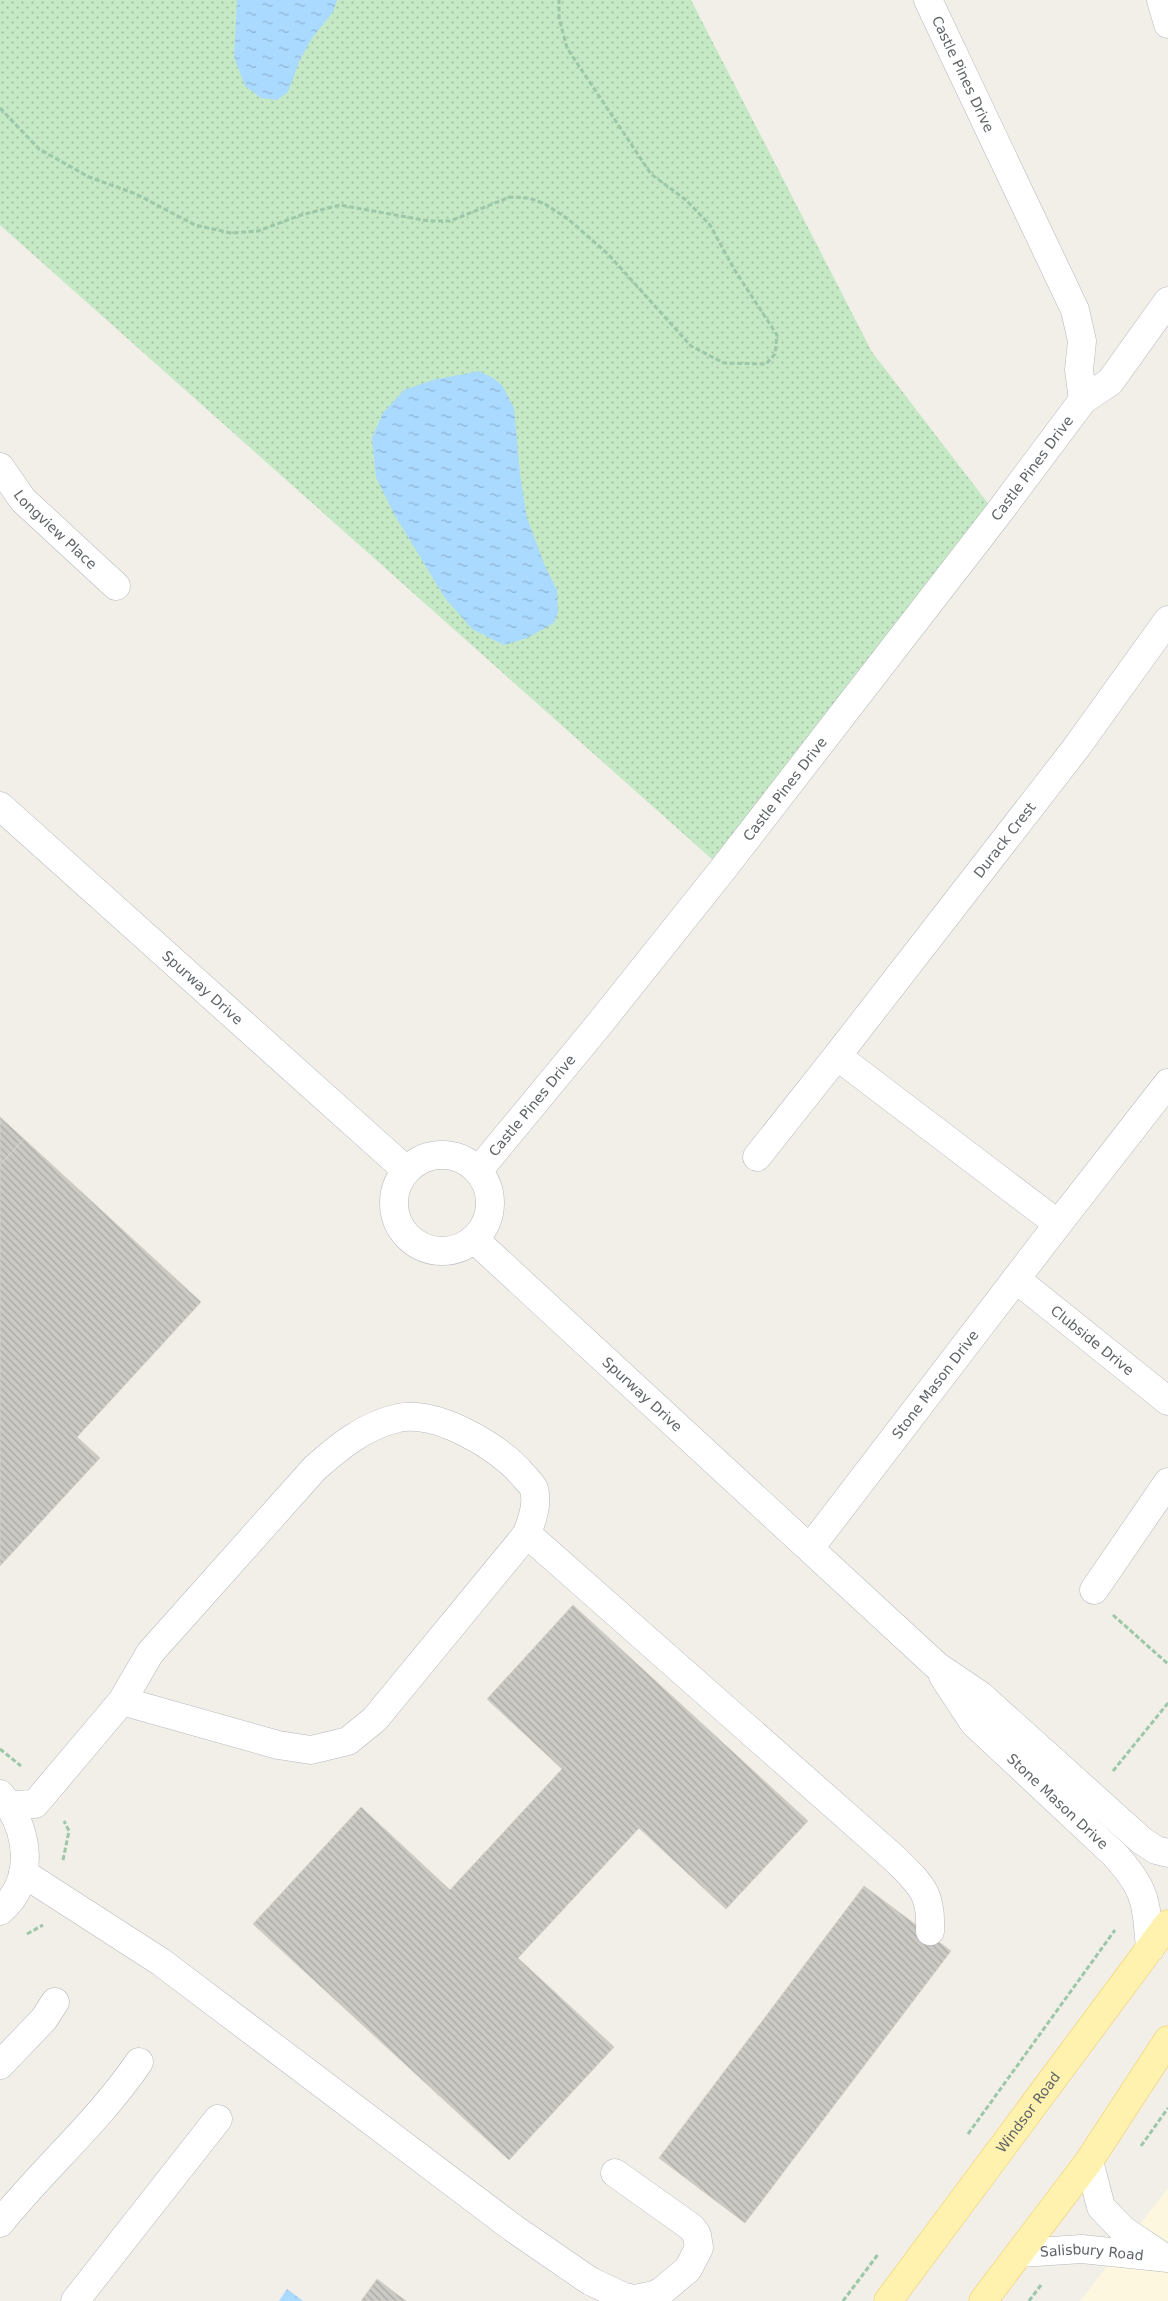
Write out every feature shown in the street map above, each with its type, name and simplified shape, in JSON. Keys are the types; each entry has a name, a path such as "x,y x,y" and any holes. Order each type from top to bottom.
{"main road":[{"name":"Windsor Road","path":"888,2301 1168,1924"},
{"path":"983,2301 1089,2161 1168,2040"}],"street":[{"name":"Castle Pines Drive","path":"928,0 1075,310 1082,341 1079,370 1082,400"},
{"path":"1161,0 1168,24"},
{"name":"Castle Pines Drive","path":"478,1171 730,861 997,515 1082,400 1110,382 1168,301"},
{"name":"Longview Place","path":"0,467 23,500 116,586"},
{"name":"Durack Crest","path":"757,1157 1076,748 1168,620"},
{"name":"Spurway Drive","path":"0,806 406,1170"},
{"path":"836,1056 1058,1224"},
{"name":"Stone Mason Drive","path":"1168,1083 810,1548 936,1666 980,1695 1140,1840 1156,1850 1168,1853"},
{"path":"434,1155 450,1155 465,1161 478,1171 485,1183 489,1197 488,1220 474,1239 460,1248 444,1251 428,1249 413,1242 402,1231 395,1216 394,1200 397,1184 406,1170 419,1161 434,1155"},
{"name":"Spurway Drive","path":"474,1239 810,1548"},
{"name":"Clubside Drive","path":"1016,1279 1168,1401"},
{"path":"5,1800 35,1804 122,1701 150,1653 315,1468 343,1443 368,1428 400,1418 429,1420 468,1432 512,1462 534,1488 536,1508 527,1534 375,1719 348,1740 311,1750 278,1745 122,1701"},
{"path":"1094,1590 1168,1482"},
{"path":"527,1534 894,1858 923,1888 931,1911 930,1931"},
{"name":"Stone Mason Drive","path":"936,1666 974,1724 1114,1854 1134,1878 1144,1896 1150,1949"},
{"path":"0,1911 16,1891 22,1873 25,1852 22,1831 5,1800"},
{"path":"22,1873 161,1962 513,2228 590,2282 624,2297 635,2299 654,2295 662,2291 688,2269 699,2248 697,2236 691,2227 615,2173"},
{"path":"0,2065 44,2019 55,2002"},
{"path":"0,2223 19,2199 74,2141 128,2078 139,2062"},
{"path":"75,2301 218,2119"},
{"name":"Salisbury Road","path":"1089,2161 1101,2207 1123,2230 1167,2258"},
{"name":"Salisbury Road","path":"1020,2252 1082,2248 1167,2258"}],"path":[{"path":"0,108 38,149 89,177 136,194 195,225 231,234 258,231 301,215 340,205 429,221 450,221 510,197 529,198 546,204 568,219 608,254 692,346 724,363 766,364 776,354 777,335 734,269 710,225 686,200 651,174 567,48 559,18 559,0"},
{"path":"1094,1590 1095,1600 1168,1664"},
{"path":"1093,1796 1168,1703"},
{"path":"965,2138 1119,1924"},
{"path":"1136,2154 1168,2108"},
{"path":"843,2301 884,2247"}],"shaded area":[{"path":"1168,2188 1168,2301 1080,2301"}],"green space":[{"path":"0,0 691,0 872,352 997,515 723,869 0,225"}],"water":[{"path":"237,0 337,0 333,12 312,38 299,62 288,92 277,100 261,98 245,86 234,57"},
{"path":"479,371 502,385 514,408 520,474 527,518 545,566 557,590 558,612 554,623 527,638 504,645 472,629 445,598 394,514 376,477 372,438 383,413 404,390 433,380"},
{"path":"287,2289 303,2301 279,2301"}],"building":[{"path":"0,1117 24,1139 0,1165"},
{"path":"24,1139 201,1302 77,1437 100,1458 0,1566 0,1165"},
{"path":"573,1605 808,1821 726,1909 639,1828 518,1958 614,2047 509,2160 253,1924 361,1807 450,1890 562,1769 487,1699"},
{"path":"864,1886 951,1951 745,2223 659,2158"},
{"path":"377,2279 406,2301 361,2301"}]}
